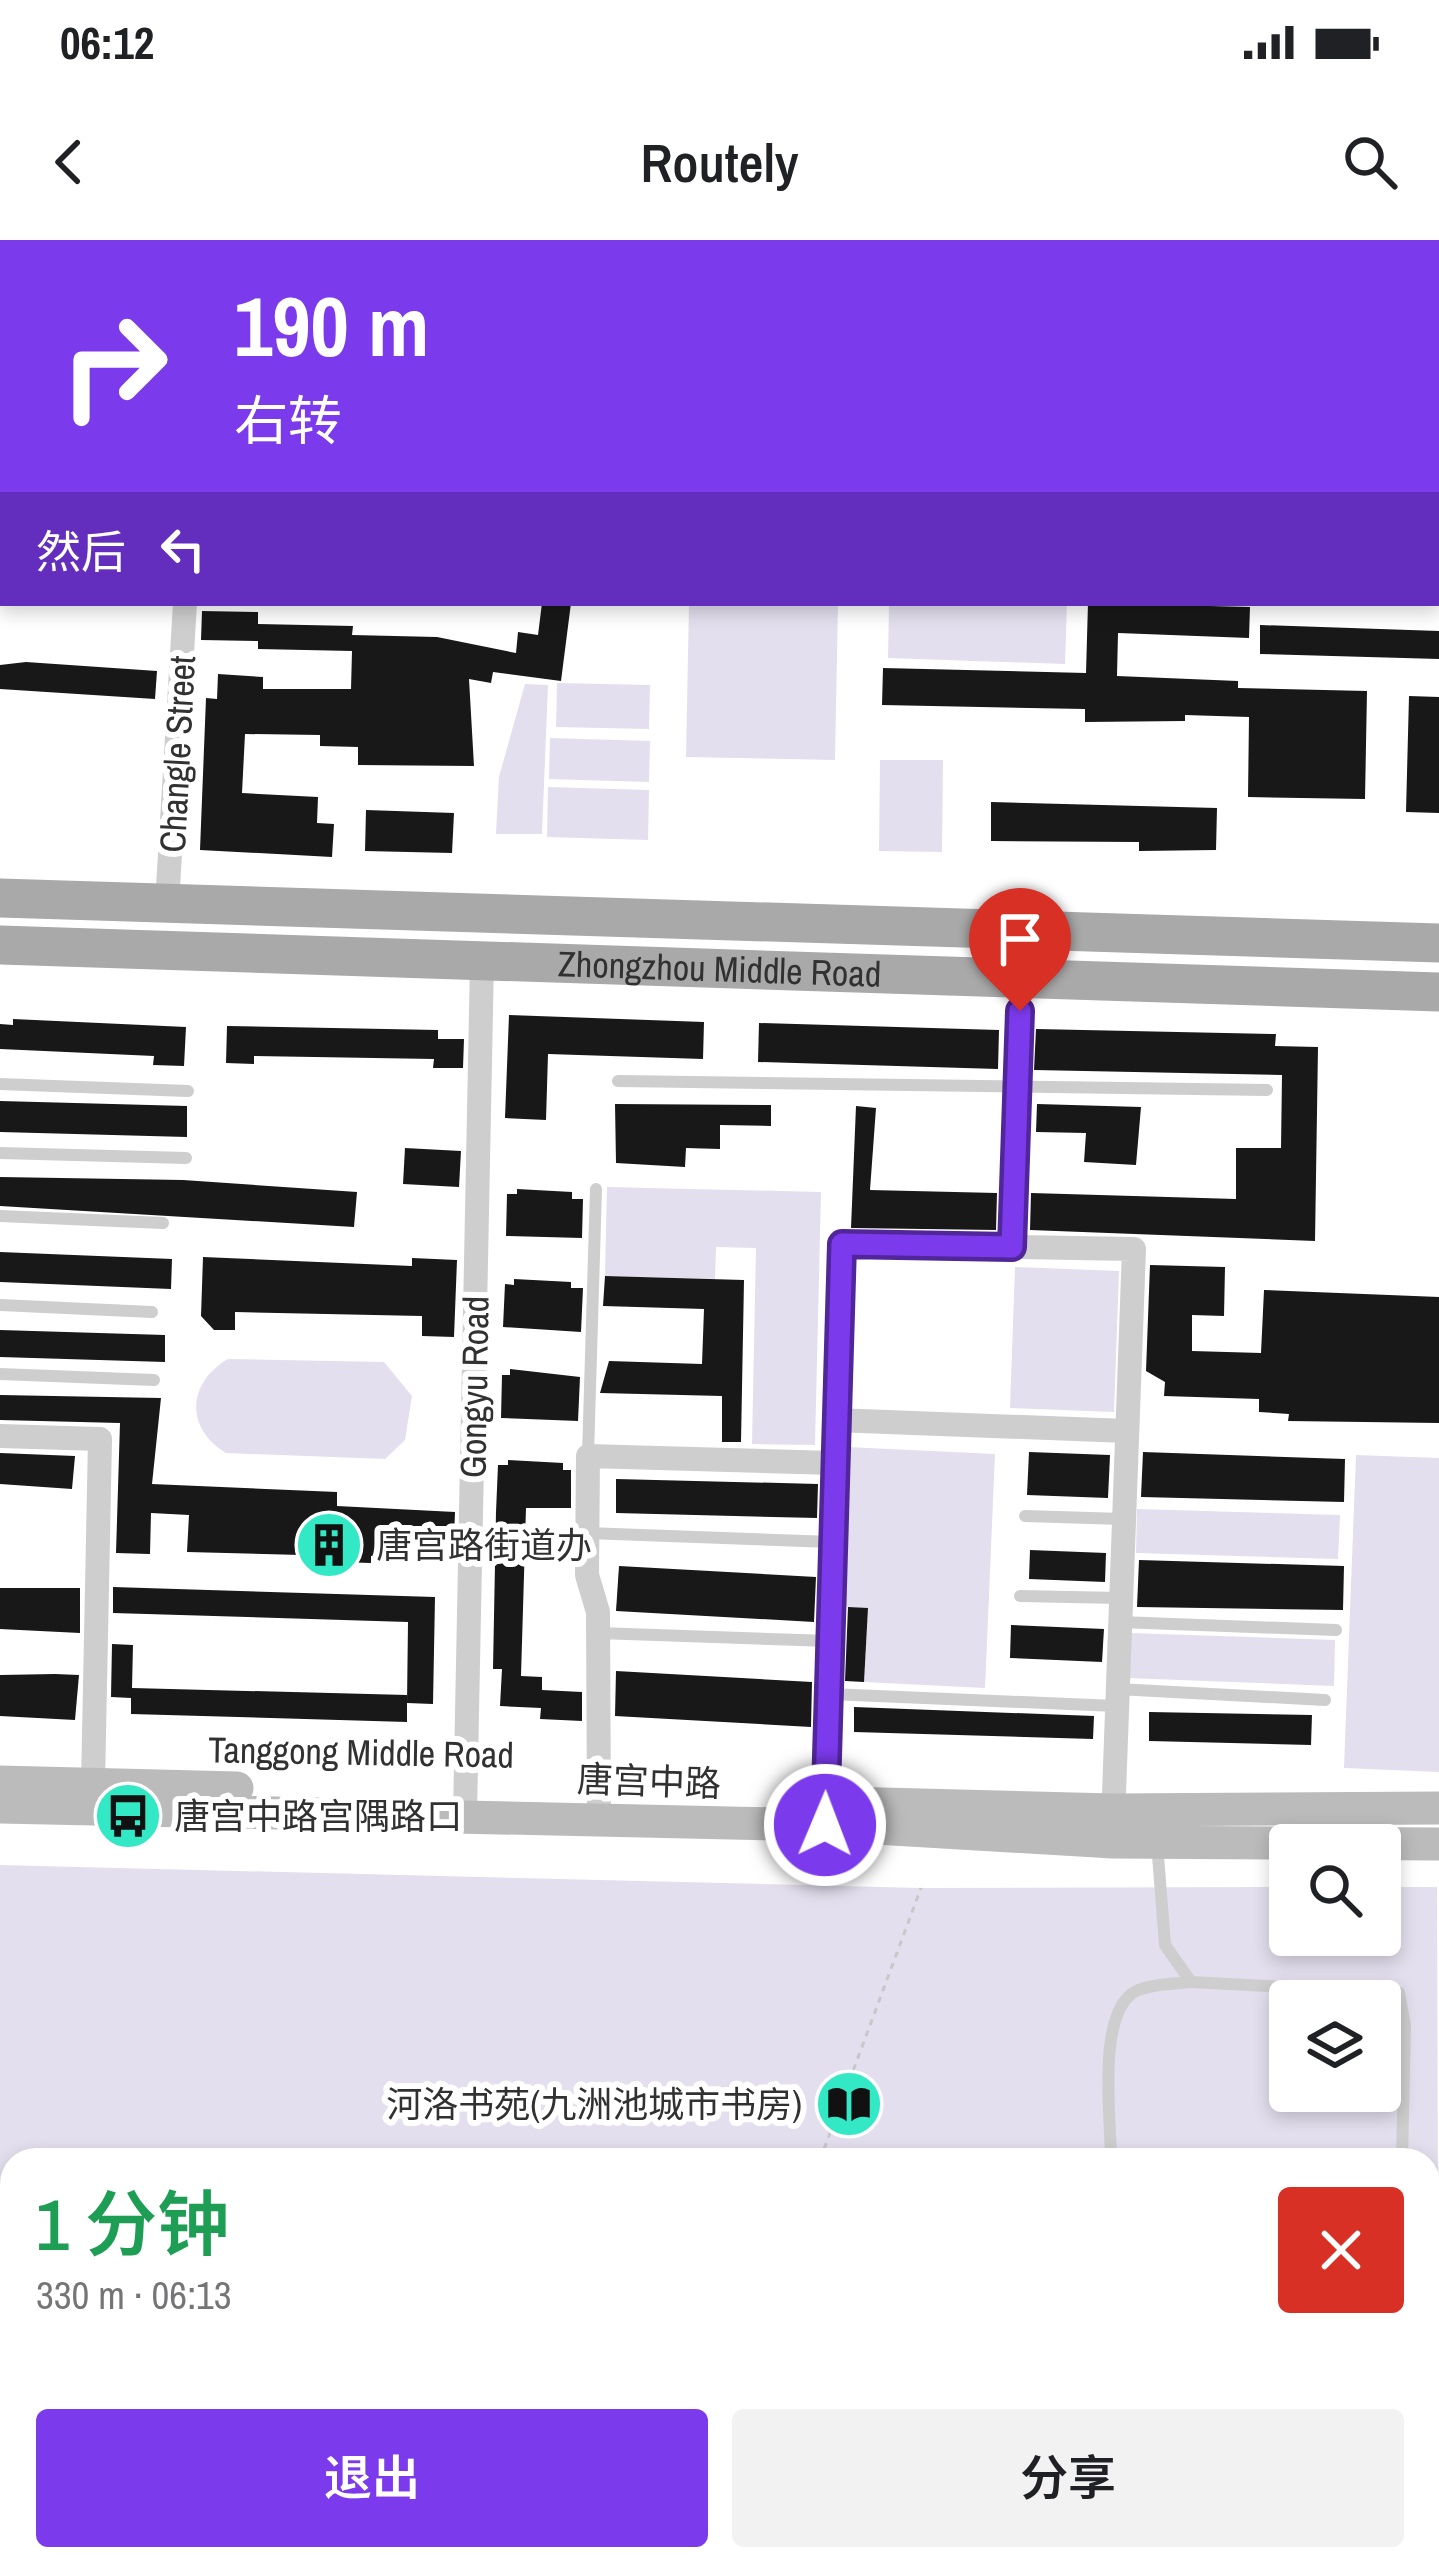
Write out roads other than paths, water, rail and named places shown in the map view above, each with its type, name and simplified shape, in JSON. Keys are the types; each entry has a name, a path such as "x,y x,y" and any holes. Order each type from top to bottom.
{"main road":[{"name":"Zhongzhou Middle Road","path":"0,898 1439,943"},
{"name":"Zhongzhou Middle Road","path":"0,945 1439,992"},
{"name":"Tanggong Middle Road","path":"0,1782 1113,1826 1439,1808"},
{"path":"0,1807 465,1803"},
{"path":"1113,1826 1157,1842 1439,1844"}],"street":[{"name":"Changle Street","path":"167,904 184,606"},
{"name":"Gongyu Road","path":"465,1803 482,961"},
{"path":"1012,1247 1020,1011"},
{"path":"825,1814 842,1244 1134,1249 1113,1826"},
{"path":"835,1420 1127,1431"},
{"path":"0,1436 100,1439 93,1784"},
{"path":"599,1808 598,1633 587,1575 588,1456 834,1463"}],"lane":[{"path":"618,1082 1267,1090"},
{"path":"0,1084 188,1091"},
{"path":"0,1153 186,1158"},
{"path":"588,1456 596,1189"},
{"path":"0,1216 163,1223"},
{"path":"0,1305 152,1312"},
{"path":"0,1374 154,1380"},
{"path":"1025,1516 1124,1519"},
{"path":"587,1533 832,1542"},
{"path":"1020,1596 1336,1630"},
{"path":"598,1633 829,1641"},
{"path":"828,1694 1325,1700"},
{"path":"1157,1842 1165,1945 1191,1982"},
{"path":"1111,2148 1110,2037 1118,2005 1138,1989 1191,1982 1399,1993 1405,2025 1402,2148"}],"place":[{"name":"唐宫路街道办","path":"329,1545"},
{"name":"唐宫中路宫隅路口","path":"128,1816"},
{"name":"河洛书苑(九洲池城市书房)","path":"849,2104"}]}
